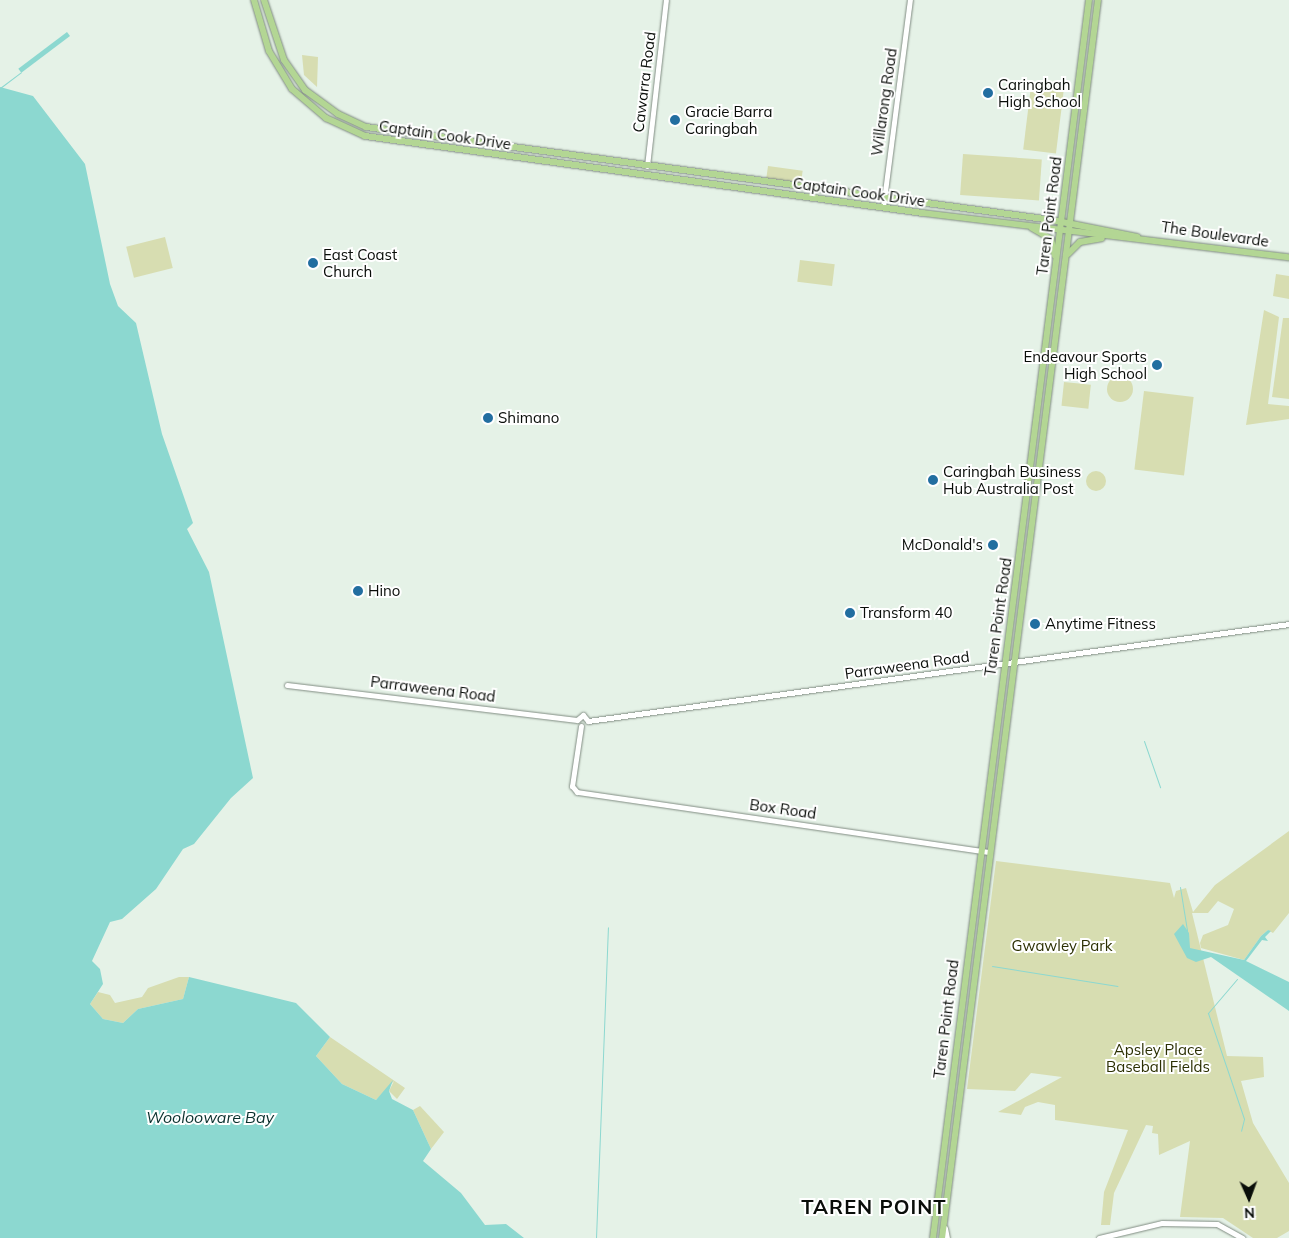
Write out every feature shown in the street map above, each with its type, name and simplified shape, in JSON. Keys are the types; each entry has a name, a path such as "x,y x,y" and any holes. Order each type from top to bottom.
{"main road":[{"name":"Captain Cook Drive","path":"254,0 275,62 302,99 326,118 372,138 645,176 1070,231"},
{"name":"Captain Cook Drive","path":"264,0 284,60 305,90 328,108 366,127 467,143 1071,223"},
{"name":"Taren Point Road","path":"933,1238 980,851 1089,0"},
{"name":"Taren Point Road","path":"942,1238 1098,0"},
{"path":"467,143 467,152"},
{"path":"645,176 646,166"},
{"name":"The Boulevarde","path":"1071,223 1137,237 1289,257"},
{"path":"1024,225 1050,239 1056,262"},
{"name":"The Boulevarde","path":"1070,231 1137,237"},
{"path":"1067,255 1086,240 1121,237"}],"street":[{"name":"Cawarra Road","path":"646,166 666,0"},
{"name":"Willarong Road","path":"883,207 910,0"},
{"name":"Parraweena Road","path":"286,685 577,720 583,715 588,721 1289,624"},
{"path":"577,720 581,726 588,721"},
{"name":"Box Road","path":"581,726 572,790 990,852"},
{"path":"944,1223 947,1238"},
{"path":"1099,1238 1162,1223 1217,1224 1242,1238"}],"green space":[{"path":"302,55 318,57 317,87 304,75"},
{"path":"1031,86 1064,90 1056,154 1023,150"},
{"path":"963,154 1042,160 1039,200 960,195"},
{"path":"768,166 803,171 801,183 766,178"},
{"path":"165,237 173,268 134,278 126,247"},
{"path":"800,260 835,264 832,286 797,282"},
{"path":"1276,274 1289,276 1289,299 1273,296"},
{"path":"1264,310 1279,317 1268,404 1289,406 1289,419 1246,425"},
{"path":"1283,318 1289,318 1289,399 1272,397"},
{"path":"1120,376 1129,380 1133,389 1129,398 1120,402 1111,398 1107,389 1111,380"},
{"path":"1064,382 1091,385 1088,409 1061,406"},
{"path":"1144,391 1194,397 1184,476 1134,469"},
{"path":"1096,471 1103,474 1106,481 1103,488 1096,491 1089,488 1086,481 1089,474"},
{"path":"1289,831 1289,913 1273,933 1268,930 1261,936 1244,960 1201,948 1200,943 1203,935 1228,925 1234,909 1218,901 1208,913 1192,913 1227,1056 1263,1057 1264,1077 1241,1081 1253,1123 1289,1183 1289,1231 1277,1238 1253,1238 1223,1218 1180,1217 1190,1141 1159,1155 1158,1134 1152,1133 1153,1126 1146,1125 1114,1193 1110,1225 1101,1225 1104,1192 1128,1130 1055,1120 1055,1105 1038,1102 1025,1107 1021,1115 998,1112 1062,1077 1031,1073 1015,1091 967,1089 996,861 1170,883 1174,898 1176,891 1186,888 1193,912 1215,885"},
{"path":"179,977 189,977 183,999 138,1009 123,1023 103,1019 90,1004 98,992 110,995 115,1003 142,997 148,988"},
{"path":"330,1037 405,1088 397,1099 389,1091 394,1081 376,1100 342,1084 316,1056"},
{"path":"420,1106 444,1132 431,1149 413,1110"}],"water":[{"path":"67,32 70,36 21,73 18,69"},
{"name":"Woolooware Bay","path":"0,87 33,96 85,164 110,284 118,306 136,323 162,434 193,523 187,529 209,572 253,778 231,798 194,844 183,849 156,889 122,919 110,922 92,961 100,969 103,984 90,1004 103,1019 123,1023 138,1009 183,999 189,977 296,1003 330,1037 316,1056 342,1084 376,1100 393,1080 389,1091 392,1099 413,1110 431,1149 423,1161 461,1193 485,1225 506,1224 524,1238 0,1238"},
{"path":"1183,924 1189,933 1190,948 1244,960 1261,936 1268,930 1271,931 1265,937 1268,941 1262,940 1246,961 1289,982 1289,1011 1211,957 1196,962 1187,958 1174,934"}],"waterway":[{"path":"0,88 21,72"},
{"path":"1144,741 1160,787"},
{"path":"1180,887 1187,930"},
{"path":"596,1238 608,927"},
{"path":"992,966 1117,986"},
{"path":"1237,979 1208,1013 1244,1119 1241,1131"}],"place":[{"name":"Caringbah High School","path":"988,93"},
{"name":"Gracie Barra Caringbah","path":"675,120"},
{"name":"East Coast Church","path":"313,263"},
{"name":"Endeavour Sports High School","path":"1157,365"},
{"name":"Shimano","path":"488,418"},
{"name":"Caringbah Business Hub Australia Post","path":"933,480"},
{"name":"McDonald's","path":"993,545"},
{"name":"Hino","path":"358,591"},
{"name":"Transform 40","path":"850,613"},
{"name":"Anytime Fitness","path":"1035,624"}],"district":[{"name":"TAREN POINT","path":"874,1206"}],"park label":[{"name":"Gwawley Park","path":"1062,946"},
{"name":"Apsley Place Baseball Fields","path":"1158,1058"}]}
